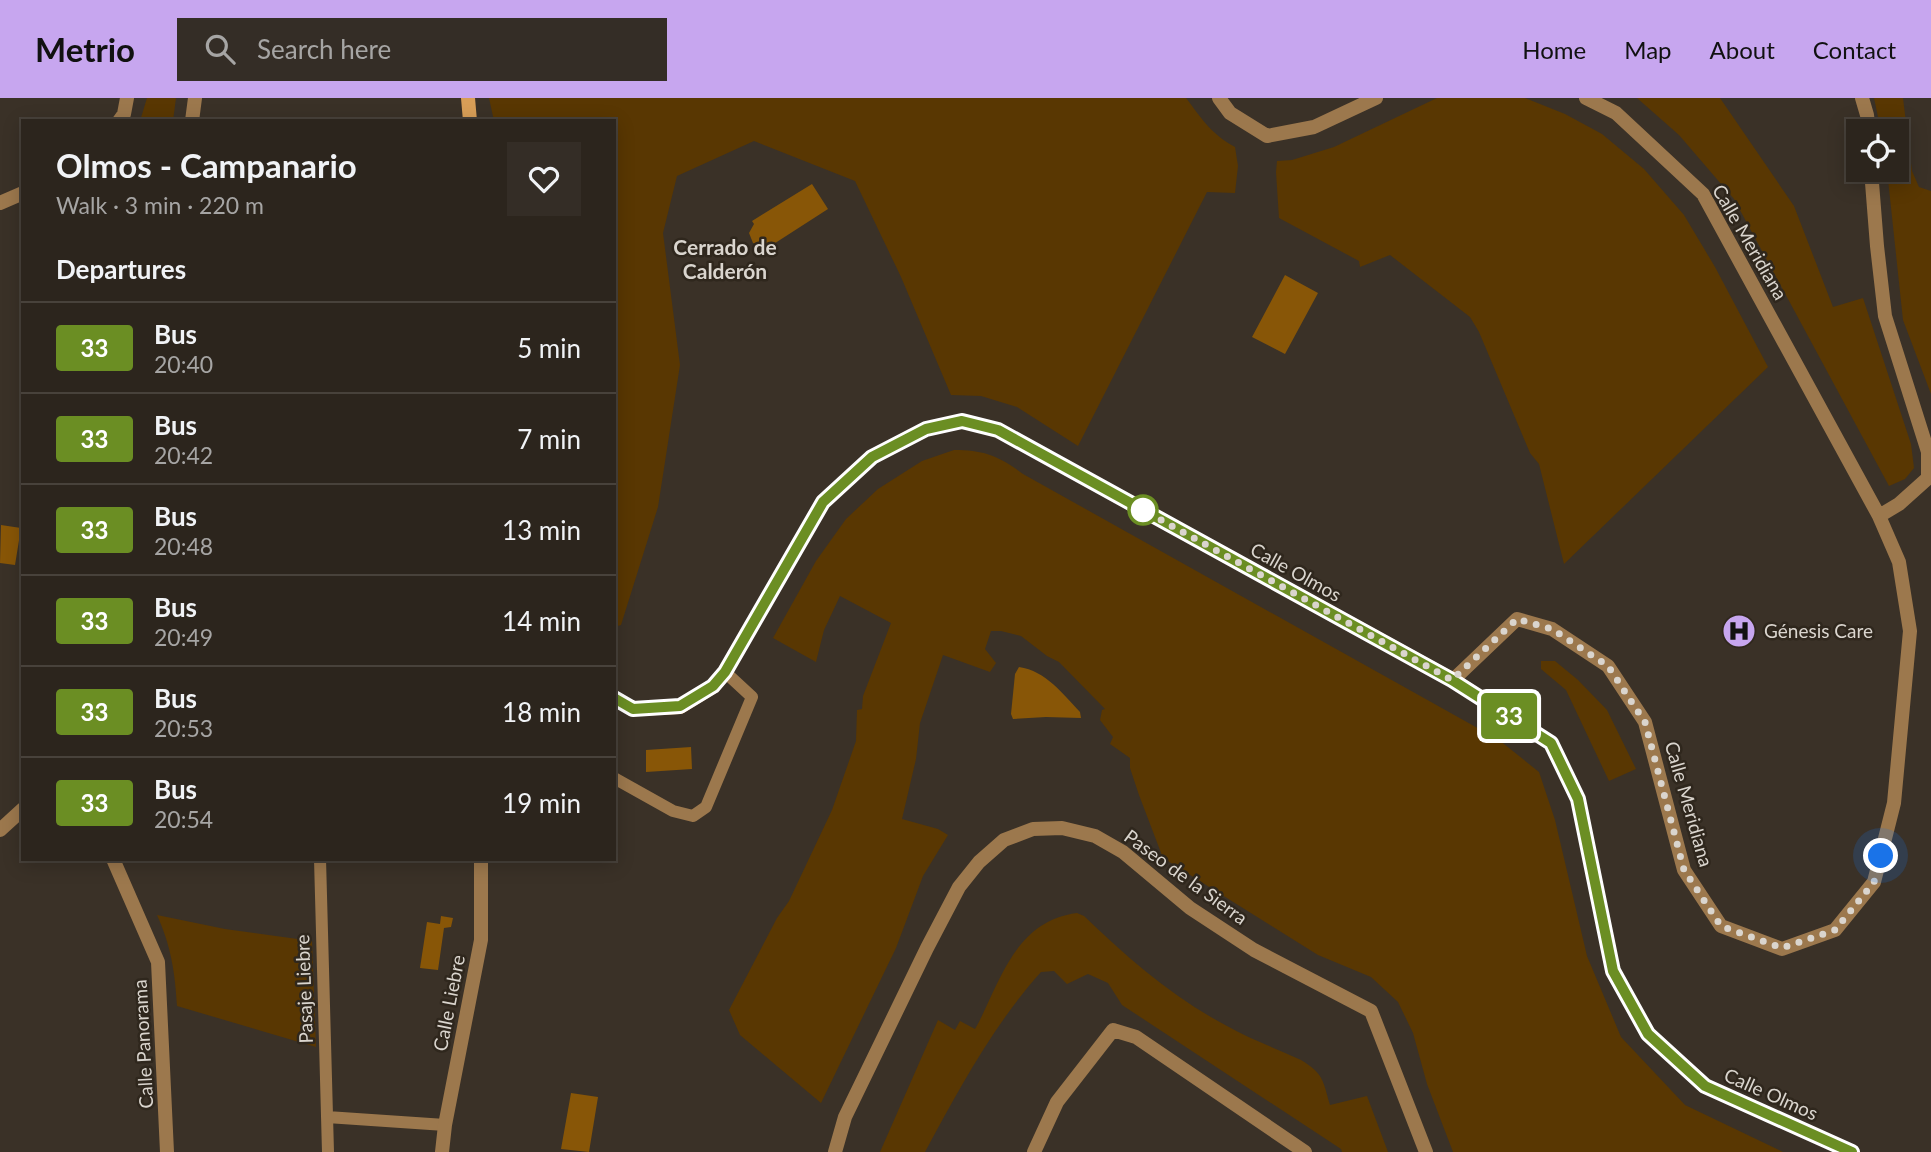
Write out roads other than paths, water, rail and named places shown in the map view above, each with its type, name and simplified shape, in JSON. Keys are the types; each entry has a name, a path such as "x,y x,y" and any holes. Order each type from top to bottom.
{"street":[{"path":"120,119 127,98"},
{"path":"192,119 195,98"},
{"path":"468,98 470,119"},
{"path":"1219,98 1230,113 1267,136 1314,127 1376,98"},
{"name":"Calle Meridiana","path":"1452,680 1517,619 1552,629 1608,666 1645,722 1684,870 1721,926 1782,948 1835,930 1874,882 1894,803 1910,631 1899,562 1879,516 1703,194 1616,113 1586,98"},
{"path":"1863,98 1868,119"},
{"path":"1872,182 1885,316 1928,452 1928,478 1899,505 1879,516"},
{"path":"0,203 21,195"},
{"name":"Calle Olmos","path":"616,699 633,709 680,706 713,686 725,672 823,502 872,457 926,429 962,421 998,430 1452,680 1551,743 1578,799 1613,971 1648,1034 1705,1086 1852,1152"},
{"path":"0,830 21,811"},
{"name":"Paseo de la Sierra","path":"835,1152 845,1118 927,947 959,887 979,862 1004,840 1032,829 1062,828 1095,836 1123,852 1190,908 1254,950 1371,1011 1426,1152"},
{"name":"Calle Panorama","path":"114,861 158,962 167,1152"},
{"name":"Calle Liebre","path":"442,1152 481,940 481,861"},
{"path":"1034,1152 1058,1102 1113,1030 1136,1037 1305,1152"}],"lane":[{"path":"616,779 673,811 693,816 706,807 752,697 725,672"},
{"name":"Pasaje Liebre","path":"320,861 328,1152"},
{"path":"327,1117 445,1125"}],"place":[{"name":"Génesis Care","path":"1739,631"}],"district":[{"name":"Cerrado de Calderón","path":"725,260"}]}
